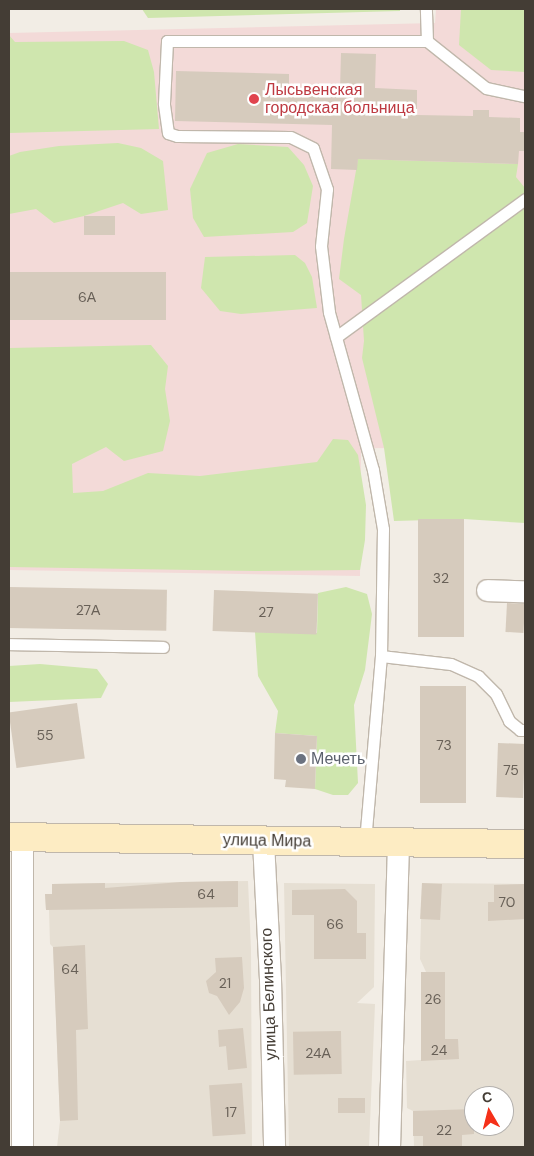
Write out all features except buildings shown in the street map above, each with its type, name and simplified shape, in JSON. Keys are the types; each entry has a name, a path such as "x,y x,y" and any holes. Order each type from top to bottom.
{"street":[{"path":"487,590 525,591"},
{"path":"15,837 22,1147"},
{"name":"улица Мира","path":"15,837 525,844"},
{"name":"улица Белинского","path":"263,841 270,979 274,1147"},
{"path":"389,1147 398,842"}],"lane":[{"path":"426,9 428,41"},
{"path":"366,842 381,656 383,529 374,470 330,312 321,246 327,189 313,148 290,137 178,136 168,133 164,103 167,41 428,41 486,88 525,96"},
{"path":"336,337 525,199"},
{"path":"9,644 164,647"},
{"path":"381,656 451,664 478,676 496,694 509,721 520,730 525,730"}],"shaded area":[{"path":"436,9 525,9 525,449 361,448 360,576 9,570 9,33 435,23"},
{"path":"248,881 251,949 252,1147 57,1147 60,1121 53,947 50,944 49,910 46,910 45,894 52,894 52,884"},
{"path":"284,883 375,884 374,987 357,1003 375,1004 369,1147 289,1147"},
{"path":"422,883 525,884 525,1147 414,1147 413,1111 407,1108 406,1061 421,1060 421,972 426,972 420,959"}],"green space":[{"path":"142,9 400,9 400,11 148,18"},
{"path":"461,9 525,9 525,72 491,70 459,45"},
{"path":"9,35 15,42 124,41 148,50 154,72 159,129 9,133"},
{"path":"118,143 141,148 163,161 168,210 141,214 123,203 84,216 54,223 36,209 9,214 9,156 20,152 59,146"},
{"path":"238,144 288,147 304,165 313,186 307,223 293,232 204,237 193,218 190,189 207,153"},
{"path":"358,159 518,164 516,177 525,188 525,523 464,519 394,521 384,448 362,358 364,341 361,295 339,279"},
{"path":"295,255 305,263 312,277 317,308 241,314 220,311 201,288 205,257"},
{"path":"151,345 168,366 165,389 170,421 163,451 124,461 106,447 72,464 73,493 103,491 148,473 200,476 317,462 333,439 348,440 358,455 366,505 365,540 360,570 258,571 9,567 9,348"},
{"path":"346,587 367,594 372,614 365,670 354,705 358,783 348,795 333,795 315,789 317,736 275,733 278,711 258,676 255,632 317,633 318,593"},
{"path":"40,664 97,669 108,684 101,698 9,702 9,666"}],"place":[{"name":"Лысьвенская городская больница","path":"254,99"},
{"name":"Мечеть","path":"301,759"}]}
